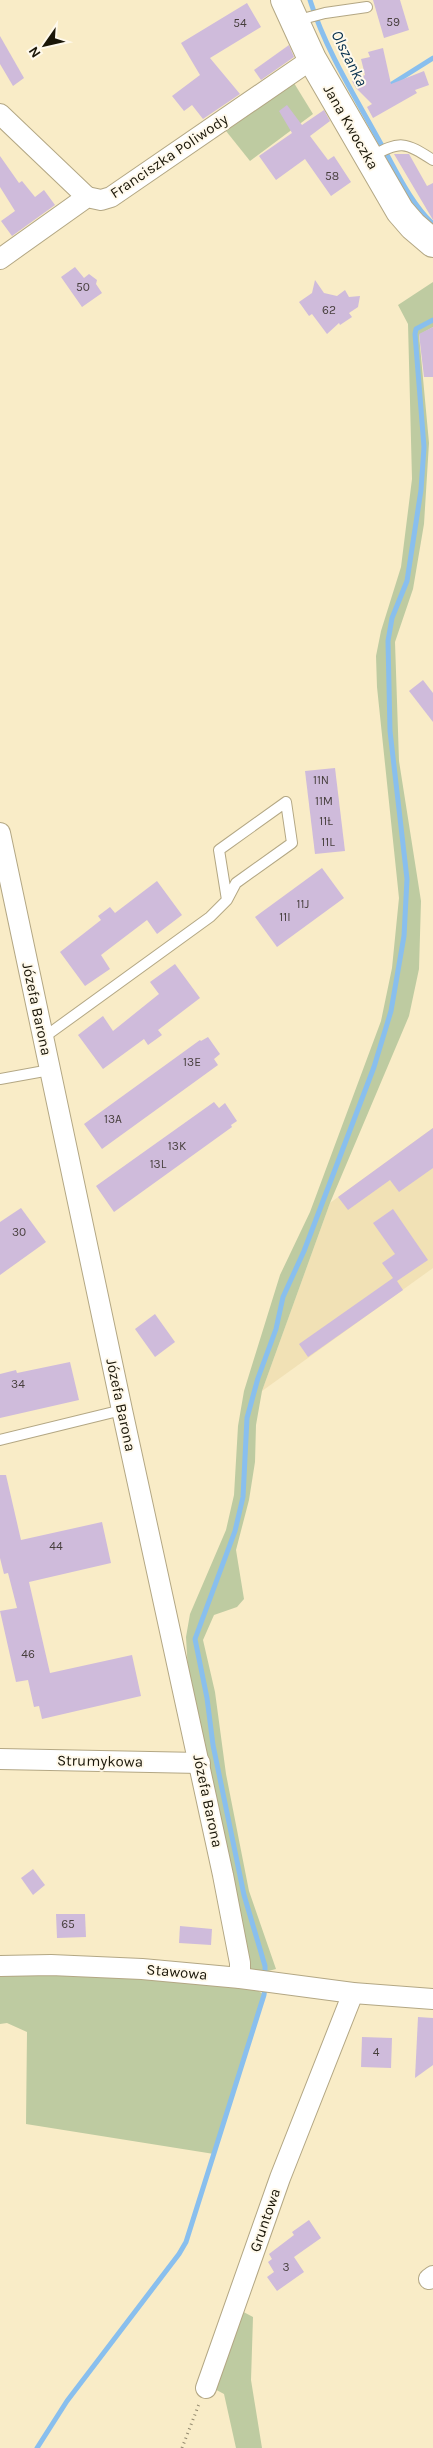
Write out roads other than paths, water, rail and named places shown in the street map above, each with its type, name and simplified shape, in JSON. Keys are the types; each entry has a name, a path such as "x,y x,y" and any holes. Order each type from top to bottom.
{"street":[{"name":"Jana Kwoczka","path":"294,13 312,58 379,152 400,211 433,243"},
{"name":"Franciszka Poliwody","path":"0,259 86,197 101,200 111,197 312,58"},
{"path":"0,114 86,197"},
{"name":"Józefa Barona","path":"0,833 122,1410 200,1763 240,1963 240,1978"},
{"name":"Strumykowa","path":"0,1759 200,1763"},
{"name":"Stawowa","path":"0,1966 51,1965 142,1969 240,1978 353,1993 433,1999"},
{"name":"Gruntowa","path":"206,2388 280,2178 353,1993"}],"lane":[{"path":"294,13 325,13 367,7"},
{"path":"379,152 417,150 433,160"},
{"path":"43,1038 210,917 227,900 236,883 292,842 286,802 219,850 227,900"},
{"path":"0,1079 50,1070"},
{"path":"0,1440 122,1410"}],"waterway":[{"path":"310,0 324,38 352,92 404,186 417,206 433,224"},
{"name":"Olszanka","path":"387,87 433,58"},
{"path":"265,1978 265,1966 244,1895 213,1745 207,1698 195,1639 235,1531 243,1497 247,1418 258,1378 276,1329 283,1297 304,1251 374,1067 391,1011 404,936 407,879 390,731 388,641 392,618 407,581 421,490 424,447 415,334 416,329 433,320"},
{"path":"37,2448 67,2401 179,2254 186,2242 265,1987"}]}
